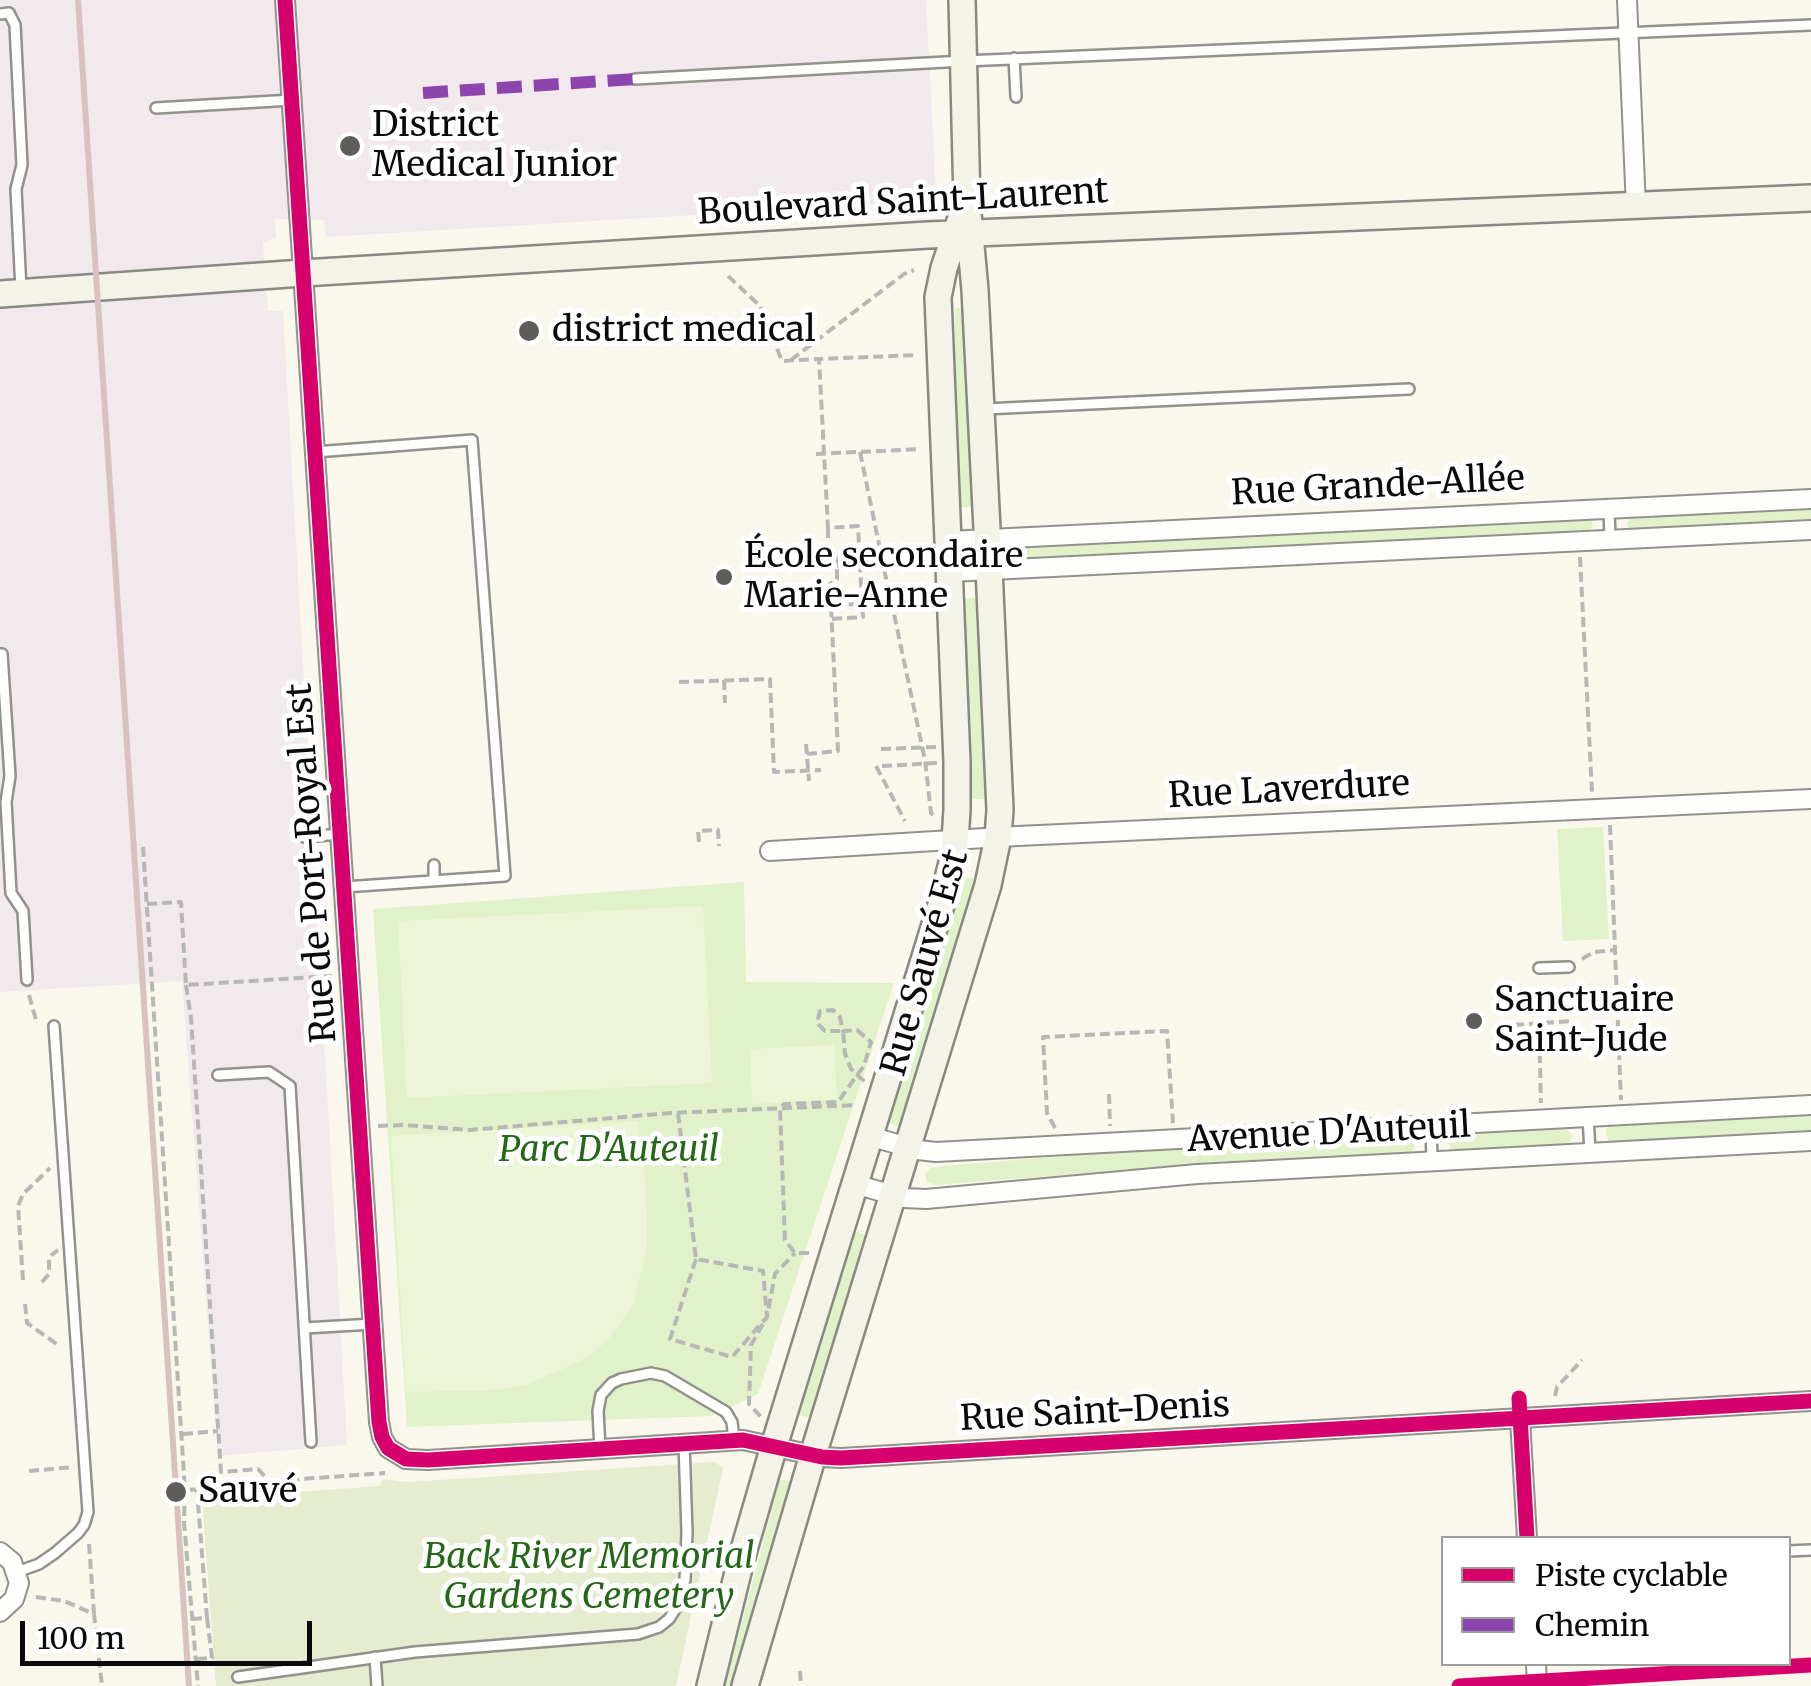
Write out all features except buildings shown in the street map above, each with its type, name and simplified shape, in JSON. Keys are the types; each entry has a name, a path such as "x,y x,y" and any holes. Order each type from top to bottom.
{"main road":[{"path":"962,0 967,202 963,234"},
{"name":"Boulevard Saint-Laurent","path":"11,293 963,234 1811,198"},
{"name":"Rue Sauvé Est","path":"745,1686 988,885 998,837 1000,810 981,409 963,234"},
{"name":"Rue Sauvé Est","path":"710,1686 741,1560 869,1136 869,1108 948,881 958,810 940,759 943,558 938,298 941,277 963,234"}],"street":[{"name":"Rue de Port-Royal Est","path":"285,0 373,1324 380,1422 388,1448"},
{"path":"1628,0 1636,207"},
{"name":"Rue Grande-Allée","path":"943,558 987,539 1811,499"},
{"name":"Rue Grande-Allée","path":"943,558 989,569 1811,530"},
{"name":"Rue Laverdure","path":"770,851 1811,799"},
{"name":"Avenue D'Auteuil","path":"869,1136 936,1152 1811,1105"},
{"name":"Avenue D'Auteuil","path":"854,1184 911,1199 926,1199 1156,1177 1811,1142"},
{"name":"Rue Saint-Denis","path":"388,1448 406,1459 428,1460 752,1440 832,1458 1811,1401"},
{"path":"1520,1419 1527,1536"},
{"path":"0,1552 9,1558 19,1583 11,1604 0,1612"}],"lane":[{"path":"0,14 9,14 14,25 22,165 16,189 11,293"},
{"path":"635,79 964,60 1811,25"},
{"path":"1014,58 1016,97"},
{"path":"156,108 292,100"},
{"path":"981,409 1409,389"},
{"path":"315,452 472,440 505,876 344,887"},
{"path":"406,446 408,460"},
{"path":"1609,509 1610,539"},
{"path":"0,654 10,776 6,802 6,894 23,911 28,985"},
{"path":"304,836 341,834"},
{"path":"434,865 434,881"},
{"path":"1539,968 1573,965"},
{"path":"17,1572 56,1553 82,1528 88,1512 54,1026"},
{"path":"218,1075 269,1072 290,1086 310,1442"},
{"path":"1588,1116 1590,1152"},
{"path":"1431,1125 1432,1160"},
{"path":"305,1328 373,1324"},
{"path":"600,1448 600,1396 612,1383 651,1372 726,1412 732,1422 734,1440"},
{"path":"238,1676 415,1652 638,1634 659,1626 676,1608 685,1580 688,1533 684,1443"},
{"path":"375,1657 377,1686"}],"path":[{"path":"791,360 914,270"},
{"path":"728,276 760,306 782,361 922,355"},
{"path":"807,754 838,752 830,584 837,579 837,566 836,552 828,547 819,360"},
{"path":"816,454 926,448"},
{"path":"860,452 887,583"},
{"path":"828,528 858,526 863,618 832,619"},
{"path":"822,567 943,558"},
{"path":"1580,559 1592,794"},
{"path":"891,600 923,748 940,759"},
{"path":"831,605 862,604"},
{"path":"679,682 770,679 774,772"},
{"path":"724,680 725,703"},
{"path":"806,744 808,781"},
{"path":"881,750 923,748 940,759"},
{"path":"905,843 905,822 880,766 940,759"},
{"path":"934,816 931,813 940,759"},
{"path":"766,778 774,772 822,770"},
{"path":"1610,825 1621,1100"},
{"path":"699,842 698,832 718,830 718,846"},
{"path":"144,847 182,1434 184,1522 198,1686"},
{"path":"148,904 181,902 221,1472 258,1469 270,1482"},
{"path":"1573,965 1594,952 1615,950"},
{"path":"186,985 332,976"},
{"path":"28,985 36,1020"},
{"path":"378,1126 470,1130 576,1119 780,1109 854,1104 863,1080 857,1074 851,1069 845,1054 843,1031 840,1017 833,1010 820,1011 816,1023 824,1031 843,1031 858,1030 871,1042 864,1066 857,1074 838,1102 784,1104 780,1109 785,1240 795,1253"},
{"path":"1514,1024 1573,1021"},
{"path":"1539,1023 1542,1104"},
{"path":"1055,1128 1047,1113 1043,1037 1167,1031 1173,1123"},
{"path":"1109,1094 1110,1126"},
{"path":"678,1113 696,1258 670,1338 732,1357 766,1318 763,1272 696,1258"},
{"path":"23,1280 18,1206 22,1194 51,1167"},
{"path":"42,1282 49,1274 50,1254 60,1249"},
{"path":"774,1446 750,1404 750,1345 766,1318 774,1274 795,1253 814,1254"},
{"path":"25,1304 27,1323 58,1345"},
{"path":"1555,1396 1557,1387 1582,1360"},
{"path":"182,1434 218,1431"},
{"path":"29,1470 54,1468"},
{"path":"185,1490 384,1473"},
{"path":"196,1659 212,1658 197,1490"},
{"path":"88,1537 102,1686"},
{"path":"36,1597 64,1601 94,1614"},
{"path":"192,1618 207,1618"},
{"path":"800,1671 801,1686"}],"shaded area":[{"path":"0,0 926,0 936,192 929,201 326,237 324,220 275,219 276,237 263,243 268,311 283,311 347,1445 218,1456 182,981 0,992"}],"green space":[{"path":"955,308 963,308 972,507 959,507"},
{"path":"1811,507 1811,521 1634,529 1627,523 1634,515"},
{"path":"1588,518 1593,523 1586,532 1015,559 1014,545"},
{"path":"976,598 986,799 972,799 963,599"},
{"path":"1603,827 1609,939 1563,941 1557,829"},
{"path":"963,876 976,879 900,1127 887,1123"},
{"name":"Parc D'Auteuil","path":"744,882 746,982 894,983 758,1394 712,1416 407,1427 373,909"},
{"path":"703,906 712,1083 407,1098 398,921"},
{"path":"834,1045 837,1099 752,1104 750,1049"},
{"path":"1811,1113 1811,1132 1615,1142 1608,1140 1606,1132 1617,1123"},
{"path":"638,1121 646,1184 647,1248 634,1301 607,1341 585,1359 526,1385 493,1390 406,1392 391,1136"},
{"path":"1565,1127 1572,1135 1564,1146 1458,1150 1450,1148 1447,1139 1454,1133"},
{"path":"1405,1135 1415,1144 1407,1154 1177,1166 935,1185 927,1182 925,1174 930,1168 942,1166 1174,1147"},
{"path":"854,1231 866,1235 810,1418 797,1414"},
{"name":"Back River Memorial Gardens Cemetery","path":"715,1462 723,1468 676,1686 216,1686 202,1499 380,1486 382,1479 409,1482"},
{"path":"780,1479 790,1482 730,1686 725,1686"}],"railway":[{"path":"78,0 189,1686"}],"marked path":[{"path":"423,93 635,79"}],"cycle path":[{"path":"285,0 379,1422 388,1448 406,1459 428,1460 743,1440 841,1458 1811,1401"},
{"path":"1519,1398 1527,1536"},
{"path":"1459,1686 1811,1665"}],"place":[{"name":"District Medical Junior","path":"350,146"},
{"name":"district medical","path":"529,331"},
{"name":"École secondaire Marie-Anne","path":"724,577"},
{"name":"Sanctuaire Saint-Jude","path":"1474,1021"},
{"name":"Sauvé","path":"176,1492"}]}
